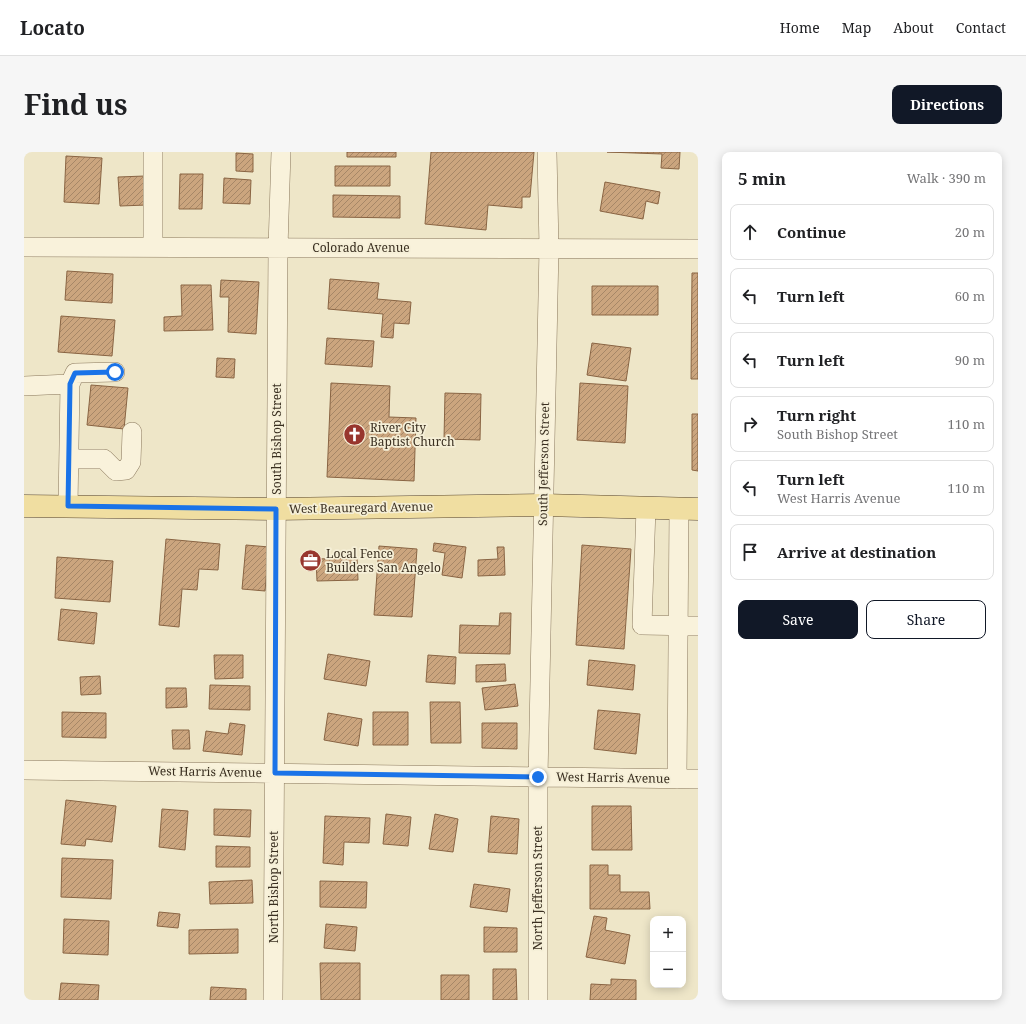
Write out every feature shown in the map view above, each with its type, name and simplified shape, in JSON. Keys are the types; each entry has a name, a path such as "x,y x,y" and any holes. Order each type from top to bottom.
{"main road":[{"name":"West Beauregard Avenue","path":"24,506 276,509 543,505 689,509"}],"street":[{"path":"153,247 154,152"},
{"name":"South Bishop Street","path":"275,773 278,248 280,152"},
{"name":"South Jefferson Street","path":"538,777 548,248 547,152"},
{"name":"Colorado Avenue","path":"24,247 698,249"},
{"path":"68,506 70,384 75,373 115,372"},
{"path":"24,386 70,384"},
{"path":"69,459 104,459 116,471 126,470 131,462 132,432"},
{"path":"646,508 642,625 698,626"},
{"path":"677,779 678,626 689,509"},
{"name":"West Harris Avenue","path":"24,770 698,779"},
{"name":"North Bishop Street","path":"273,1000 275,773"},
{"name":"North Jefferson Street","path":"538,777 538,1000"}],"building":[{"path":"347,152 396,152 396,157 347,157"},
{"path":"431,152 534,152 530,197 522,197 522,208 488,205 486,230 425,224"},
{"path":"607,152 680,152 679,169 661,168 662,154"},
{"path":"236,153 253,154 253,172 236,171"},
{"path":"66,156 102,158 99,204 64,202"},
{"path":"335,166 390,166 390,186 335,186"},
{"path":"180,174 203,174 202,209 179,209"},
{"path":"145,176 147,205 120,206 118,177"},
{"path":"224,178 251,180 250,204 223,203"},
{"path":"605,182 660,192 658,204 646,201 643,219 600,211"},
{"path":"333,195 400,196 400,218 333,217"},
{"path":"67,271 113,274 112,303 65,300"},
{"path":"692,273 698,273 698,379 691,379"},
{"path":"330,279 379,283 377,299 411,302 409,324 394,323 393,338 381,337 383,314 328,309"},
{"path":"221,280 259,282 256,334 228,332 229,297 220,297"},
{"path":"181,285 211,285 213,330 164,331 164,317 182,316"},
{"path":"592,286 658,286 658,315 592,315"},
{"path":"61,316 115,320 112,356 58,352"},
{"path":"327,338 374,341 372,367 325,364"},
{"path":"592,343 631,348 626,381 587,375"},
{"path":"217,358 235,359 234,378 216,377"},
{"path":"331,383 390,386 389,417 416,418 414,481 327,477"},
{"path":"580,383 628,386 625,443 577,440"},
{"path":"91,385 128,388 124,429 87,425"},
{"path":"445,393 481,394 480,440 444,439"},
{"path":"692,414 698,414 698,471 692,470"},
{"path":"166,539 220,544 218,570 199,569 197,590 182,589 179,627 159,625"},
{"path":"434,543 466,547 462,578 442,575 445,553 433,551"},
{"path":"246,545 269,547 265,591 242,589"},
{"path":"582,545 631,549 624,649 576,645"},
{"path":"379,546 417,549 412,617 374,615"},
{"path":"497,547 504,547 505,575 478,576 478,560 498,559"},
{"path":"57,557 113,561 110,602 55,598"},
{"path":"357,558 358,580 317,581 316,559"},
{"path":"61,609 97,613 94,644 58,640"},
{"path":"500,613 511,613 510,654 459,653 460,625 499,626"},
{"path":"328,654 370,661 366,686 324,679"},
{"path":"214,655 243,655 243,678 215,679"},
{"path":"428,655 456,657 455,684 426,682"},
{"path":"589,660 635,665 633,690 587,685"},
{"path":"505,664 506,681 476,682 476,665"},
{"path":"100,676 101,694 81,695 80,677"},
{"path":"515,684 518,706 485,710 482,688"},
{"path":"210,685 250,686 250,710 209,709"},
{"path":"166,688 186,688 187,707 166,708"},
{"path":"430,702 460,702 461,743 431,743"},
{"path":"598,710 640,714 636,754 594,749"},
{"path":"62,712 106,713 106,738 62,737"},
{"path":"373,712 408,712 408,745 373,745"},
{"path":"328,713 362,719 358,746 324,740"},
{"path":"230,723 245,725 242,755 203,751 206,731 228,734"},
{"path":"482,723 517,723 517,749 482,748"},
{"path":"172,730 189,730 190,749 173,749"},
{"path":"66,800 116,806 112,842 86,839 85,846 61,844"},
{"path":"592,806 631,806 632,850 592,850"},
{"path":"162,809 188,811 185,850 159,847"},
{"path":"214,809 251,810 250,837 214,835"},
{"path":"386,814 411,817 408,846 383,844"},
{"path":"435,814 458,819 453,852 429,849"},
{"path":"325,816 370,818 369,843 344,842 343,865 323,863"},
{"path":"491,816 519,819 517,854 488,852"},
{"path":"216,846 250,847 250,867 216,867"},
{"path":"62,858 113,860 111,899 61,897"},
{"path":"590,865 608,865 608,875 620,875 620,892 649,892 650,909 590,909"},
{"path":"252,880 253,903 210,904 209,882"},
{"path":"320,881 367,882 366,908 320,907"},
{"path":"474,884 510,889 507,912 470,907"},
{"path":"159,912 180,914 178,928 157,926"},
{"path":"594,916 607,918 605,930 630,935 625,964 586,957"},
{"path":"64,919 109,921 108,955 63,953"},
{"path":"326,924 357,927 355,951 324,948"},
{"path":"484,927 517,928 517,952 484,952"},
{"path":"238,929 238,953 189,954 189,930"},
{"path":"320,963 360,963 360,1000 321,1000"},
{"path":"493,969 516,969 517,1000 493,1000"},
{"path":"441,975 469,975 469,1000 441,1000"},
{"path":"611,979 636,980 636,1000 590,1000 591,984 611,985"},
{"path":"61,983 99,985 98,1000 59,1000"},
{"path":"211,987 246,989 246,1000 210,1000"}],"place":[{"name":"River City Baptist Church","path":"355,435"},
{"name":"Local Fence Builders San Angelo","path":"310,561"}],"route":[{"path":"115,372 75,373 70,384 68,506 276,509 275,773 538,777"}]}
